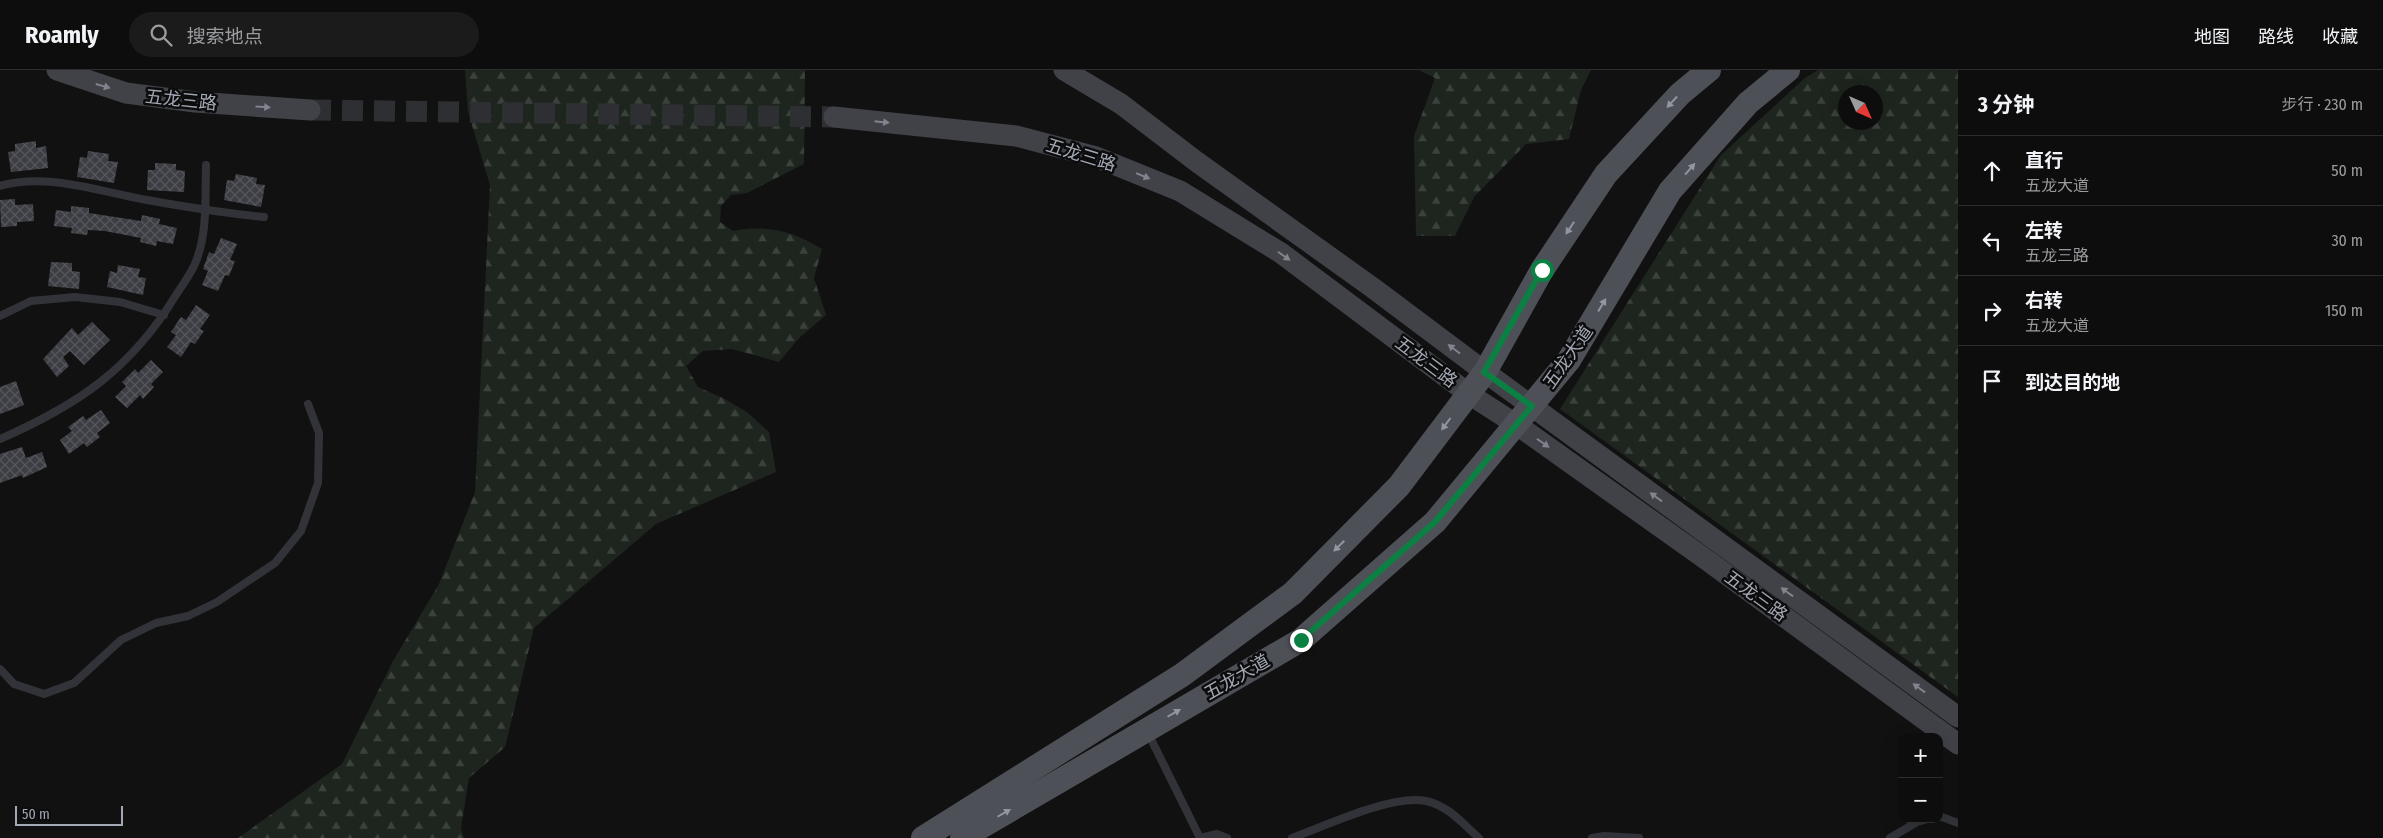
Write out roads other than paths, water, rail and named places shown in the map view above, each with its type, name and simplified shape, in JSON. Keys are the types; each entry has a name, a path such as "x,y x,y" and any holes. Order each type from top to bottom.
{"main road":[{"name":"五龙三路","path":"57,70 126,93 195,102 310,110"},
{"name":"五龙三路","path":"1064,70 1121,104 1484,372 1958,717"},
{"name":"五龙大道","path":"923,838 1182,676 1293,593 1399,486 1484,372 1542,270 1606,174 1680,94 1709,70"},
{"name":"五龙大道","path":"962,838 1301,640 1435,522 1570,360 1670,191 1748,103 1788,70"},
{"name":"五龙三路","path":"834,117 1016,136 1096,157 1180,191 1281,253 1469,394 1517,425 1712,564 1958,744"}],"lane":[{"path":"0,439 50,417 97,387 136,352 164,315 194,266 204,230 206,165"},
{"path":"0,186 15,182 55,183 204,211 264,217"},
{"path":"0,316 31,301 75,297 120,302 164,315"},
{"path":"0,669 14,684 44,694 74,683 121,640 156,623 188,616 217,602 275,563 301,531 318,483 319,433 308,404"},
{"path":"1146,729 1200,838 1217,834 1227,838"},
{"path":"1292,838 1356,814 1399,802 1426,801 1459,817 1479,838"},
{"path":"1943,817 1958,823"},
{"path":"1890,838 1915,823"},
{"path":"1592,838 1604,836 1639,838"}],"tunnel":[{"path":"310,110 834,117"}]}
